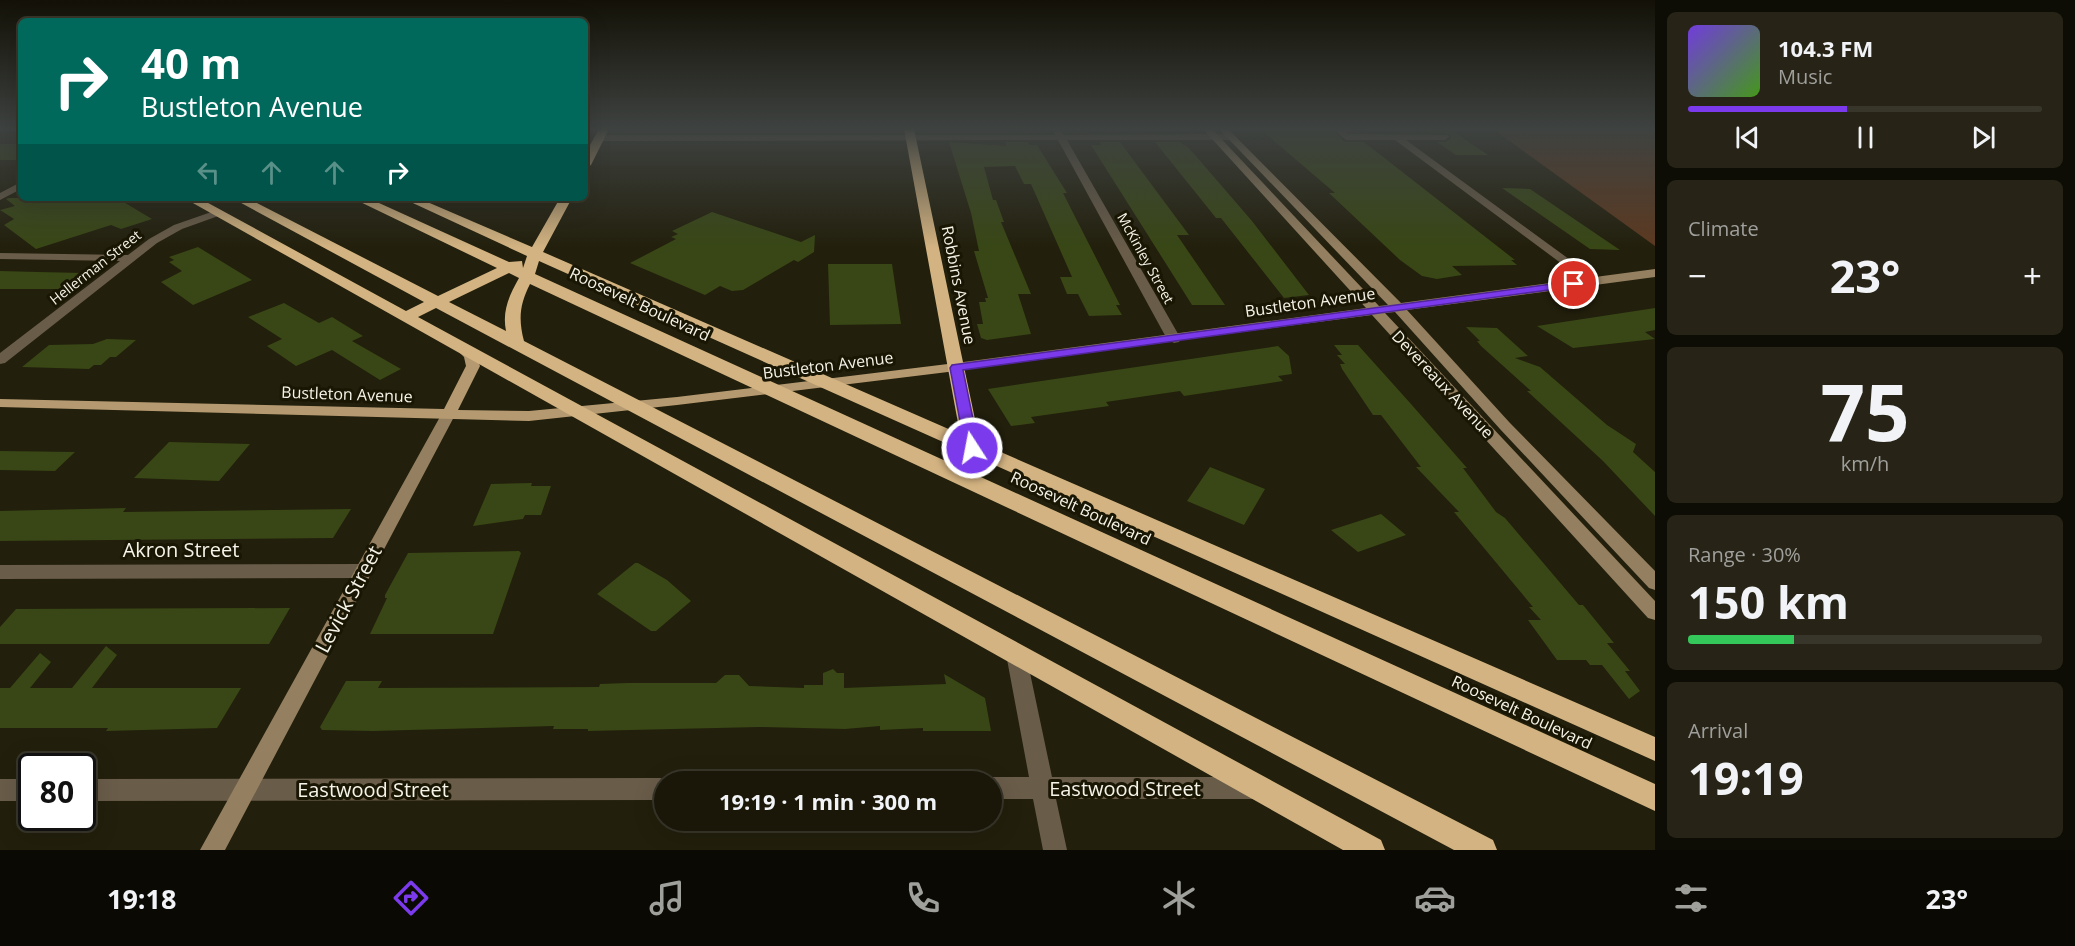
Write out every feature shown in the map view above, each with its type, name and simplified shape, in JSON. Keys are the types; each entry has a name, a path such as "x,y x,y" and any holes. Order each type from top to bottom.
{"highway":[{"name":"Robbins Avenue","path":"917,169 972,448"},
{"path":"195,201 1371,850"},
{"path":"244,201 1484,850"},
{"name":"Roosevelt Boulevard","path":"365,201 1655,798"},
{"name":"Roosevelt Boulevard","path":"415,201 1655,749"},
{"path":"517,344 511,319 512,308 528,276 535,254 564,201"},
{"path":"405,317 535,254"}],"main road":[{"name":"Devereaux Avenue","path":"1250,169 1375,311 1655,613"},
{"name":"Devereaux Avenue","path":"1255,169 1398,308 1505,426 1655,583"},
{"name":"Bustleton Avenue","path":"0,403 529,416 635,406 956,368 1655,273"},
{"name":"Levick Street","path":"212,850 473,366 470,356 464,349"},
{"path":"1482,426 1505,426"}],"street":[{"name":"McKinley Street","path":"1079,169 1174,339"},
{"path":"1440,169 1593,281"},
{"path":"0,197 18,188"},
{"name":"Hellerman Street","path":"0,360 129,258 168,231 217,213"},
{"path":"0,256 129,258"},
{"name":"Akron Street","path":"0,572 363,571"},
{"path":"1016,654 1056,850"},
{"name":"Eastwood Street","path":"1002,788 1259,789"},
{"name":"Eastwood Street","path":"96,790 654,789"},
{"path":"0,790 18,790"}],"shaded area":[{"path":"1548,169 1655,169 1655,246"}],"building":[{"path":"957,169 984,169 993,200 996,200 1004,222 1001,222 1031,294 1018,294 1031,334 987,340 981,338 977,324 983,324 979,302 986,302 985,298 988,298 974,251 979,251 971,213"},
{"path":"1016,169 1052,169 1067,193 1063,193 1120,305 1116,305 1122,315 1089,316 1078,294 1067,294 1060,277 1072,277 1031,184 1024,184"},
{"path":"1106,169 1140,169 1189,235 1177,235 1225,305 1192,305"},
{"path":"1176,169 1207,169 1252,221 1309,295 1284,298 1221,218 1216,218"},
{"path":"1306,169 1398,169 1515,260 1511,260 1517,265 1452,266 1462,275 1437,279 1422,276 1400,260 1329,193 1335,193"},
{"path":"1502,188 1530,189 1620,250 1590,249"},
{"path":"6,199 122,201 152,219 121,229 111,225 36,249 4,225 14,219 0,210 15,206"},
{"path":"712,212 801,242 815,235 814,252 798,262 794,260 743,290 732,291 720,286 705,295 630,263 676,239 671,237 678,234 672,231"},
{"path":"198,247 252,280 193,305 161,282 182,271 169,262 174,260 169,257"},
{"path":"828,264 892,264 901,324 830,325"},
{"path":"0,271 83,273 60,289 0,289"},
{"path":"284,303 319,323 332,317 363,336 352,341 401,369 380,380 332,350 296,366 267,346 282,339 248,317"},
{"path":"1655,308 1655,330 1645,332 1655,339 1573,348 1537,326"},
{"path":"1466,327 1497,328 1528,356 1515,358 1540,367 1607,425 1636,444 1633,452 1655,472 1655,516 1603,461 1481,346 1477,341 1480,341"},
{"path":"107,339 136,340 116,357 110,357 101,365 94,365 89,369 22,367 49,345 93,344"},
{"path":"1334,345 1358,345 1411,404 1467,468 1463,468 1496,512 1505,518 1614,643 1607,643 1630,671 1625,671 1640,691 1629,699 1602,665 1590,665 1586,660 1557,660 1528,620 1541,620 1529,607 1533,607 1454,512 1459,512 1416,467 1421,467 1381,415 1373,415 1342,369 1340,364 1345,364 1337,355 1342,355"},
{"path":"1278,346 1289,356 1292,374 1278,376 1283,381 1184,396 1180,391 1106,402 1109,406 1031,417 1035,423 1011,426 988,389"},
{"path":"169,442 250,444 219,481 134,478"},
{"path":"0,451 75,452 55,471 0,470"},
{"path":"1210,467 1265,489 1244,525 1187,501"},
{"path":"532,483 531,486 551,486 541,515 525,515 523,519 473,526 491,484"},
{"path":"126,508 123,512 351,509 333,538 0,541 0,511"},
{"path":"1381,514 1406,535 1358,552 1331,530"},
{"path":"519,551 521,553 493,634 370,634 387,598 385,595 408,553"},
{"path":"635,563 667,580 691,601 656,631 651,631 597,594"},
{"path":"290,608 269,644 0,644 0,627 16,609"},
{"path":"106,646 117,655 92,688 241,688 217,728 106,731 108,728 0,728 0,688 10,688 40,653 51,662 30,688 72,688"},
{"path":"833,669 837,673 844,673 844,688 946,684 944,674 985,698 991,731 923,731 923,728 880,730 880,726 845,729 759,727 588,731 588,729 553,729 554,726 373,731 322,730 320,727 346,681 382,681 378,688 599,687 600,684 627,683 716,683 725,675 739,675 749,686 804,688 804,685 823,685 823,673"}],"route":[{"path":"972,448 956,368 1574,284"}]}
